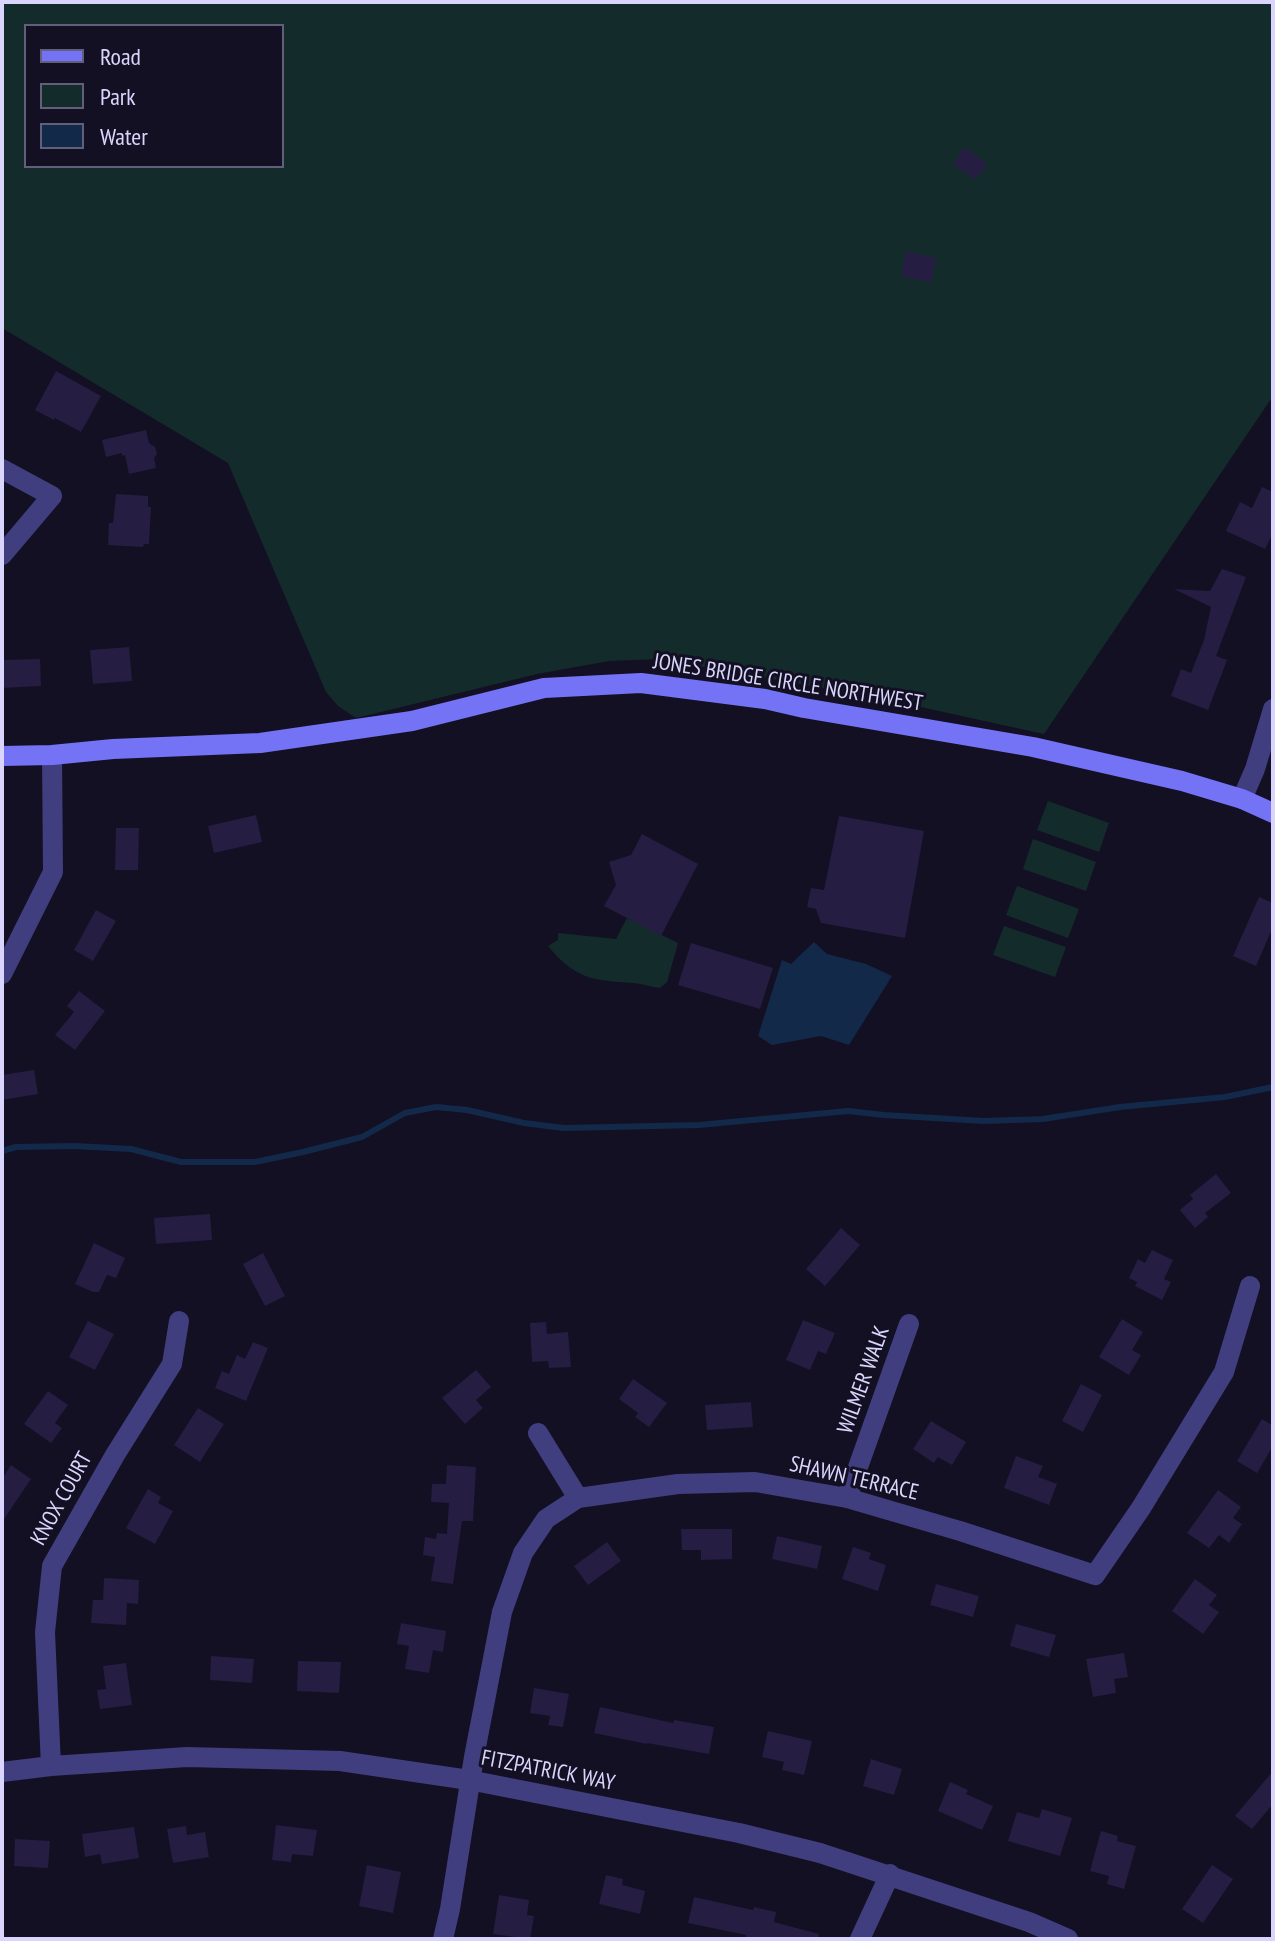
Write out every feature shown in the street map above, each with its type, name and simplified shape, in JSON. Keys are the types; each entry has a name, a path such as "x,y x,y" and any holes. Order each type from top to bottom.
{"street":[{"path":"2,469 52,496 2,555"},
{"name":"JONES BRIDGE CIRCLE NORTHWEST","path":"2,756 260,743 412,721 544,688 641,683 765,699 1033,747 1182,781 1242,799 1273,813"},
{"path":"1242,799 1255,769 1273,709"},
{"path":"2,974 53,872 52,755"},
{"name":"SHAWN TERRACE","path":"443,1939 469,1780 502,1612 523,1553 546,1519 578,1498 678,1484 755,1482 847,1498 1095,1575 1141,1508 1224,1372 1250,1286"},
{"name":"KNOX COURT","path":"51,1766 45,1632 52,1566 115,1455 172,1364 179,1321"},
{"name":"WILMER WALK","path":"847,1498 909,1324"},
{"path":"538,1433 578,1498"},
{"name":"FITZPATRICK WAY","path":"2,1772 187,1757 340,1761 469,1780 739,1833 820,1853 1029,1922 1068,1939"},
{"path":"860,1939 890,1874"}],"green space":[{"path":"2,2 1273,2 1273,396 1044,734 884,699 659,659 609,661 537,674 356,718 338,706 326,692 228,463 2,328"},
{"path":"1048,801 1109,823 1099,852 1037,830"},
{"path":"1033,839 1096,862 1086,891 1023,869"},
{"path":"1017,886 1079,909 1068,938 1006,915"},
{"path":"627,918 678,943 667,982 660,988 586,976 567,966 548,946 558,940 558,933 616,939"},
{"path":"1004,926 1066,947 1055,977 993,955"}],"water":[{"path":"814,942 827,954 866,964 892,976 849,1045 821,1036 772,1045 758,1036 782,960 791,964"}],"building":[{"path":"964,147 987,163 976,180 953,164"},
{"path":"906,251 936,258 931,283 901,276"},
{"path":"56,371 101,396 81,432 35,410"},
{"path":"146,430 149,443 155,447 157,454 154,458 156,468 129,474 125,455 106,457 102,440"},
{"path":"1262,487 1273,492 1273,533 1265,549 1226,531 1240,502 1252,508"},
{"path":"116,494 148,496 148,507 151,507 149,544 143,547 108,545 109,523 113,523"},
{"path":"1222,569 1246,577 1216,656 1227,660 1208,710 1171,696 1181,669 1191,673 1204,640 1211,607 1174,589 1210,591"},
{"path":"129,647 132,681 93,684 90,650"},
{"path":"40,659 41,686 2,688 2,660"},
{"path":"256,815 262,842 214,853 208,826"},
{"path":"839,816 924,831 905,938 821,923 816,909 807,907 811,888 824,890"},
{"path":"116,828 139,828 138,870 115,870"},
{"path":"642,834 698,864 661,936 604,906 616,885 609,862 631,855"},
{"path":"1259,897 1273,903 1273,927 1256,966 1233,956"},
{"path":"96,910 116,921 93,961 74,950"},
{"path":"691,943 773,968 760,1009 678,985"},
{"path":"79,991 105,1011 75,1050 55,1035 74,1012 67,1006"},
{"path":"34,1070 38,1094 2,1100 2,1075"},
{"path":"1216,1174 1231,1193 1205,1213 1208,1217 1195,1228 1180,1210 1193,1199 1190,1195"},
{"path":"210,1214 212,1240 156,1244 154,1218"},
{"path":"841,1228 860,1245 825,1286 806,1269"},
{"path":"94,1243 125,1258 116,1278 107,1275 99,1292 75,1284"},
{"path":"1152,1250 1173,1260 1164,1279 1171,1282 1162,1300 1135,1286 1137,1282 1129,1278 1138,1259 1145,1263"},
{"path":"263,1253 285,1296 265,1306 243,1264"},
{"path":"1122,1319 1143,1332 1132,1350 1141,1355 1129,1375 1099,1357"},
{"path":"803,1320 835,1333 826,1354 818,1351 810,1370 786,1360"},
{"path":"88,1321 114,1334 95,1370 69,1357"},
{"path":"546,1322 547,1334 568,1332 571,1367 549,1368 548,1361 532,1362 530,1323"},
{"path":"253,1342 268,1348 246,1401 215,1388 222,1371 229,1374 237,1355 245,1359"},
{"path":"476,1370 491,1387 476,1400 483,1408 465,1424 442,1398"},
{"path":"633,1379 667,1403 649,1427 635,1417 638,1413 619,1399"},
{"path":"1081,1384 1102,1395 1083,1432 1062,1421"},
{"path":"48,1391 68,1405 55,1423 62,1428 51,1443 24,1424"},
{"path":"751,1402 753,1427 707,1430 705,1405"},
{"path":"198,1408 224,1424 200,1462 174,1445"},
{"path":"1262,1419 1273,1426 1273,1446 1257,1473 1237,1461"},
{"path":"931,1421 966,1442 952,1465 938,1457 934,1463 913,1449"},
{"path":"1016,1456 1043,1466 1038,1477 1057,1484 1049,1505 1004,1488"},
{"path":"11,1465 31,1479 2,1522 2,1479"},
{"path":"447,1465 476,1467 473,1521 462,1521 453,1584 431,1581 435,1557 423,1555 425,1537 436,1539 437,1533 447,1534 449,1503 431,1502 432,1484 446,1484"},
{"path":"148,1489 161,1497 158,1503 173,1511 155,1544 126,1528"},
{"path":"1218,1490 1241,1507 1233,1518 1242,1524 1229,1543 1219,1535 1209,1548 1187,1533"},
{"path":"681,1529 732,1529 732,1559 701,1560 701,1550 682,1550"},
{"path":"777,1536 822,1546 817,1569 772,1559"},
{"path":"607,1542 621,1561 588,1585 574,1566"},
{"path":"853,1547 871,1553 869,1559 886,1565 878,1591 842,1579"},
{"path":"104,1578 139,1580 138,1604 127,1603 126,1625 91,1623 93,1600 103,1600"},
{"path":"1195,1579 1217,1595 1209,1605 1219,1612 1203,1634 1172,1611"},
{"path":"936,1584 979,1596 973,1617 930,1605"},
{"path":"401,1623 446,1631 443,1652 433,1650 429,1673 405,1669 409,1646 397,1644"},
{"path":"1016,1624 1056,1635 1049,1657 1010,1646"},
{"path":"1124,1653 1128,1677 1114,1679 1116,1693 1093,1697 1086,1659"},
{"path":"211,1656 254,1659 252,1683 210,1680"},
{"path":"298,1661 341,1662 339,1693 297,1691"},
{"path":"126,1663 132,1705 100,1709 97,1690 106,1689 103,1666"},
{"path":"534,1688 569,1694 563,1727 548,1725 550,1716 530,1713"},
{"path":"600,1707 673,1723 674,1720 714,1727 709,1754 594,1733"},
{"path":"768,1731 812,1741 804,1775 782,1770 784,1762 762,1757"},
{"path":"871,1759 902,1769 894,1795 863,1786"},
{"path":"1273,1771 1273,1804 1252,1829 1235,1816"},
{"path":"950,1782 968,1790 966,1794 993,1806 982,1830 938,1811"},
{"path":"1042,1809 1072,1818 1060,1856 1008,1841 1017,1812 1039,1818"},
{"path":"276,1825 317,1830 313,1856 292,1854 291,1862 272,1860"},
{"path":"186,1826 187,1835 205,1832 209,1857 173,1863 167,1829"},
{"path":"134,1827 139,1858 102,1864 100,1854 85,1857 82,1834"},
{"path":"1101,1831 1118,1836 1117,1841 1136,1846 1124,1889 1107,1884 1109,1876 1090,1871"},
{"path":"15,1839 50,1841 48,1868 14,1866"},
{"path":"367,1865 401,1872 393,1913 359,1906"},
{"path":"1212,1865 1233,1879 1203,1923 1182,1909"},
{"path":"606,1875 623,1879 622,1885 645,1891 640,1914 599,1904"},
{"path":"499,1895 529,1900 527,1915 534,1916 530,1939 493,1934"},
{"path":"694,1897 776,1912 774,1922 819,1934 818,1939 746,1939 746,1935 688,1923"}],"waterway":[{"path":"2,1151 16,1147 75,1146 131,1149 181,1162 255,1162 362,1137 405,1113 436,1107 564,1128 699,1125 848,1111 984,1121 1043,1119 1120,1107 1225,1097 1273,1087"}]}
